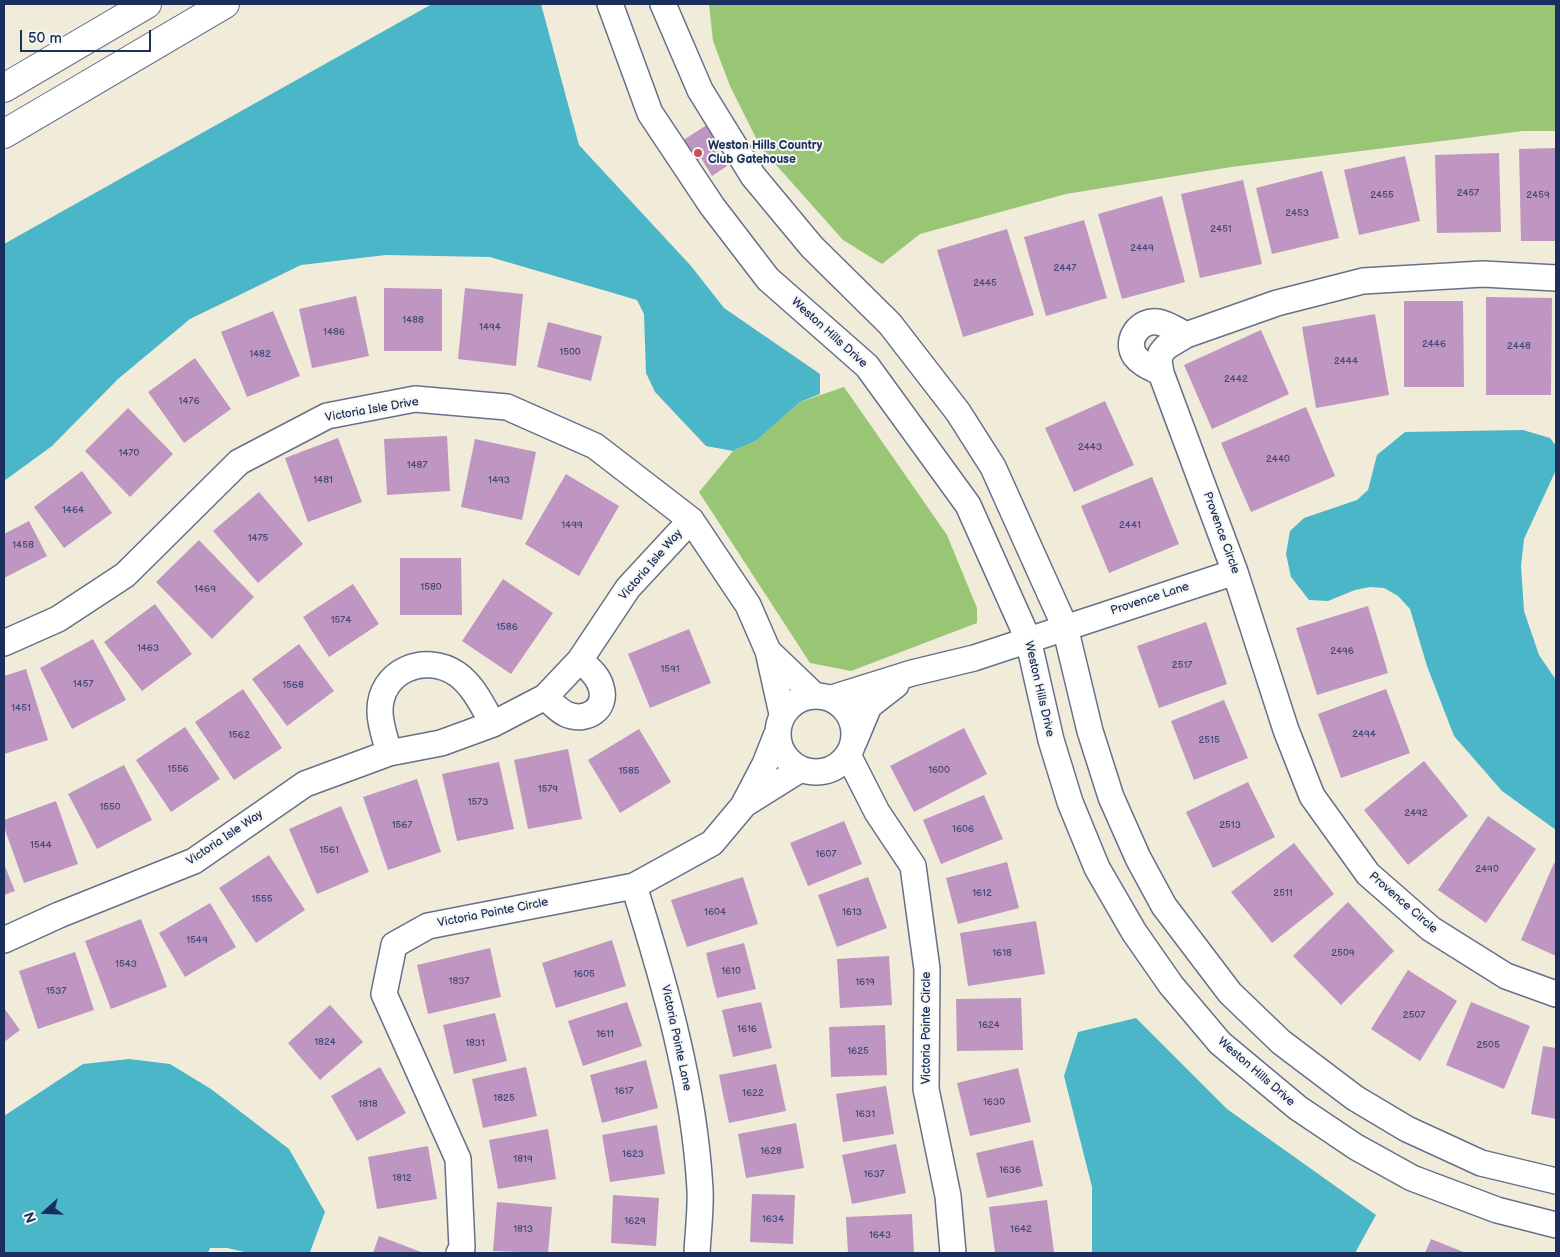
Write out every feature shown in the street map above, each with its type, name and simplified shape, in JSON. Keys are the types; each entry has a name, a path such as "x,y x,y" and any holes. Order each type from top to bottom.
{"main road":[{"path":"4,88 147,4"},
{"path":"4,134 224,4"}],"street":[{"name":"Weston Hills Drive","path":"610,4 650,113 712,206 768,279 867,366 968,505 1028,639 1051,740 1070,802 1097,868 1134,932 1170,985 1220,1043 1298,1108 1356,1147 1412,1178 1497,1210 1556,1225"},
{"path":"663,4 700,90 753,176 812,247 890,324 958,412 992,467 1065,627 1090,731 1111,797 1138,858 1164,906 1230,993 1281,1042 1355,1098 1407,1129 1481,1163 1556,1181"},
{"name":"Provence Circle","path":"1556,278 1482,274 1363,281 1277,303 1186,335 1166,347 1159,361 1161,373 1235,572 1286,730 1312,796 1368,874 1430,929 1506,976 1556,994"},
{"path":"1161,373 1136,357 1132,350 1132,341 1135,333 1148,322 1156,322 1186,335"},
{"name":"Victoria Isle Drive","path":"4,643 58,619 125,575 239,462 327,416 415,399 507,407 595,446 691,520 748,605 768,651 779,725"},
{"name":"Victoria Isle Way","path":"4,940 59,915 194,862 305,784 389,753 441,743 493,724 545,697 580,660 628,588 691,520"},
{"name":"Provence Lane","path":"823,696 974,658 1235,572"},
{"name":"Victoria Isle Drive","path":"768,651 823,696"},
{"path":"545,697 566,714 578,718 590,716 598,710 603,698 601,686 595,674 580,660"},
{"path":"389,753 380,712 383,693 392,679 407,669 423,663 440,665 459,675 474,691 493,724"},
{"path":"851,748 854,727 847,710 823,696 794,701 779,725 788,760 801,769 817,772 827,770 840,763 851,748 869,706 912,673"},
{"name":"Victoria Pointe Circle","path":"460,1253 462,1248 458,1159 384,994 394,945 428,926 634,886 712,843 743,806 765,764 779,725"},
{"name":"Victoria Pointe Circle","path":"851,748 877,812"},
{"name":"Victoria Pointe Circle","path":"743,806 801,769"},
{"name":"Victoria Pointe Circle","path":"827,770 845,779 877,812 913,866 927,970 926,1089 948,1196 953,1253"},
{"name":"Victoria Pointe Lane","path":"634,886 664,980 686,1077 700,1190 696,1253"}],"green space":[{"path":"709,4 1556,4 1556,131 1523,131 1231,167 1066,194 920,234 882,264 843,240 761,148 730,86 713,41"},
{"path":"844,387 947,535 977,608 977,623 851,671 810,663 699,492 733,451 757,440 800,402"}],"water":[{"path":"432,4 541,4 579,145 691,266 724,308 820,374 820,394 800,402 757,440 733,451 706,446 655,392 646,373 644,314 637,300 490,257 386,255 301,265 190,319 118,379 52,446 4,481 4,244"},
{"path":"1523,430 1550,438 1556,446 1556,470 1524,539 1521,566 1524,611 1539,655 1556,680 1556,830 1502,791 1454,736 1427,666 1410,609 1398,596 1384,588 1370,587 1355,590 1328,601 1309,600 1291,577 1286,554 1290,531 1304,518 1357,500 1368,490 1377,455 1405,432"},
{"path":"1136,1018 1227,1109 1376,1215 1355,1253 1092,1253 1092,1187 1064,1076 1078,1032"},
{"path":"129,1059 170,1064 211,1089 289,1149 325,1212 310,1252 249,1253 227,1248 210,1248 208,1253 4,1253 4,1116 83,1064"}],"building":[{"name":"Weston Hills Country Club Gatehouse","path":"713,121 726,141 715,147 727,166 712,176 701,158 687,167 674,146"},
{"path":"1556,148 1556,241 1521,241 1519,149"},
{"path":"1499,153 1501,232 1437,233 1435,155"},
{"path":"1405,156 1420,221 1359,235 1344,170"},
{"path":"1322,171 1339,238 1272,254 1256,188"},
{"path":"1243,180 1262,264 1200,278 1181,194"},
{"path":"1162,196 1185,282 1122,299 1098,214"},
{"path":"1084,220 1107,298 1046,316 1024,237"},
{"path":"1007,229 1034,315 963,337 937,250"},
{"path":"384,288 442,289 442,351 384,351"},
{"path":"465,288 523,294 516,366 458,359"},
{"path":"356,296 369,356 312,368 299,309"},
{"path":"1486,297 1552,298 1551,395 1486,395"},
{"path":"1404,301 1463,301 1464,387 1404,387"},
{"path":"273,311 300,376 247,397 221,332"},
{"path":"1375,314 1389,395 1316,408 1302,327"},
{"path":"548,322 602,336 591,381 537,367"},
{"path":"1261,330 1289,394 1212,429 1184,365"},
{"path":"195,358 231,409 184,443 148,392"},
{"path":"1105,401 1134,465 1074,492 1045,428"},
{"path":"1306,407 1335,476 1251,512 1221,443"},
{"path":"128,408 173,454 130,497 85,451"},
{"path":"447,436 450,491 387,495 384,439"},
{"path":"338,438 362,502 308,522 285,458"},
{"path":"475,439 536,452 522,520 461,507"},
{"path":"82,471 112,513 64,548 34,507"},
{"path":"566,474 619,506 579,576 525,544"},
{"path":"1152,477 1179,544 1109,573 1081,506"},
{"path":"259,492 303,544 258,583 213,531"},
{"path":"29,521 47,556 4,578 4,534"},
{"path":"199,540 254,597 212,639 156,582"},
{"path":"400,558 461,558 462,615 400,615"},
{"path":"503,579 553,613 511,674 462,641"},
{"path":"353,584 379,624 329,657 303,617"},
{"path":"155,604 192,654 142,691 104,642"},
{"path":"1368,606 1388,673 1317,695 1296,628"},
{"path":"1206,622 1227,684 1159,708 1137,646"},
{"path":"689,629 711,683 650,708 628,654"},
{"path":"93,639 126,700 72,729 40,668"},
{"path":"299,644 334,691 287,726 252,679"},
{"path":"26,669 48,740 4,754 4,676"},
{"path":"243,689 282,748 234,780 195,722"},
{"path":"1386,689 1410,753 1341,778 1318,714"},
{"path":"1224,700 1248,758 1194,780 1171,721"},
{"path":"185,727 220,779 171,812 136,760"},
{"path":"964,728 987,774 914,812 890,766"},
{"path":"639,729 671,782 620,813 588,760"},
{"path":"568,749 582,819 528,829 514,760"},
{"path":"1424,761 1468,816 1408,865 1364,810"},
{"path":"499,762 514,829 457,841 442,774"},
{"path":"124,765 152,820 97,849 68,794"},
{"path":"417,779 441,852 388,870 363,797"},
{"path":"1248,782 1275,837 1213,868 1186,812"},
{"path":"984,795 1003,839 941,864 923,820"},
{"path":"56,801 78,864 24,883 4,827 4,820"},
{"path":"341,806 369,872 317,894 289,829"},
{"path":"1488,816 1536,849 1486,923 1438,890"},
{"path":"844,821 862,864 808,886 790,843"},
{"path":"1294,843 1334,894 1272,943 1231,892"},
{"path":"269,855 305,910 256,943 219,888"},
{"path":"1007,862 1019,908 958,924 946,878"},
{"path":"1554,863 1556,864 1556,956 1521,940"},
{"path":"4,864 15,891 4,895"},
{"path":"743,877 758,924 687,947 671,900"},
{"path":"868,877 887,928 837,947 818,895"},
{"path":"1348,902 1394,951 1341,1005 1293,956"},
{"path":"210,903 236,947 185,977 159,933"},
{"path":"141,919 167,987 111,1009 85,941"},
{"path":"1036,921 1045,974 968,986 960,933"},
{"path":"612,940 626,986 556,1008 542,963"},
{"path":"744,943 756,989 717,998 706,953"},
{"path":"490,948 501,997 428,1014 417,965"},
{"path":"75,952 94,1010 38,1029 19,971"},
{"path":"889,956 892,1005 840,1008 837,959"},
{"path":"1408,970 1457,1001 1420,1061 1371,1029"},
{"path":"1021,998 1023,1050 957,1051 956,999"},
{"path":"627,1002 642,1046 583,1066 568,1021"},
{"path":"761,1002 772,1048 733,1057 722,1010"},
{"path":"1471,1002 1530,1026 1504,1089 1446,1065"},
{"path":"330,1005 363,1042 320,1080 288,1043"},
{"path":"4,1008 20,1030 4,1042"},
{"path":"495,1013 507,1061 454,1074 443,1025"},
{"path":"885,1025 887,1075 831,1077 829,1027"},
{"path":"1543,1046 1556,1048 1556,1119 1531,1114"},
{"path":"646,1060 658,1108 602,1123 590,1075"},
{"path":"776,1064 786,1111 729,1123 719,1075"},
{"path":"380,1067 406,1113 357,1141 331,1096"},
{"path":"526,1067 537,1116 483,1128 472,1079"},
{"path":"1018,1068 1031,1122 970,1136 957,1083"},
{"path":"886,1086 894,1134 843,1142 836,1094"},
{"path":"796,1123 804,1168 746,1178 738,1134"},
{"path":"657,1125 665,1174 610,1182 602,1135"},
{"path":"548,1129 556,1179 498,1189 489,1140"},
{"path":"1033,1140 1043,1186 987,1198 976,1153"},
{"path":"896,1144 906,1193 852,1204 842,1155"},
{"path":"428,1146 437,1199 377,1209 368,1157"},
{"path":"752,1194 795,1195 793,1244 750,1242"},
{"path":"613,1195 659,1198 656,1246 611,1243"},
{"path":"1047,1200 1054,1252 995,1253 989,1207"},
{"path":"497,1202 552,1207 548,1253 493,1251"},
{"path":"912,1214 914,1253 848,1253 846,1217"},
{"path":"379,1236 421,1252 421,1253 373,1253"},
{"path":"1431,1239 1466,1253 1425,1253"}],"place":[{"name":"Weston Hills Country Club Gatehouse","path":"698,153"}]}
